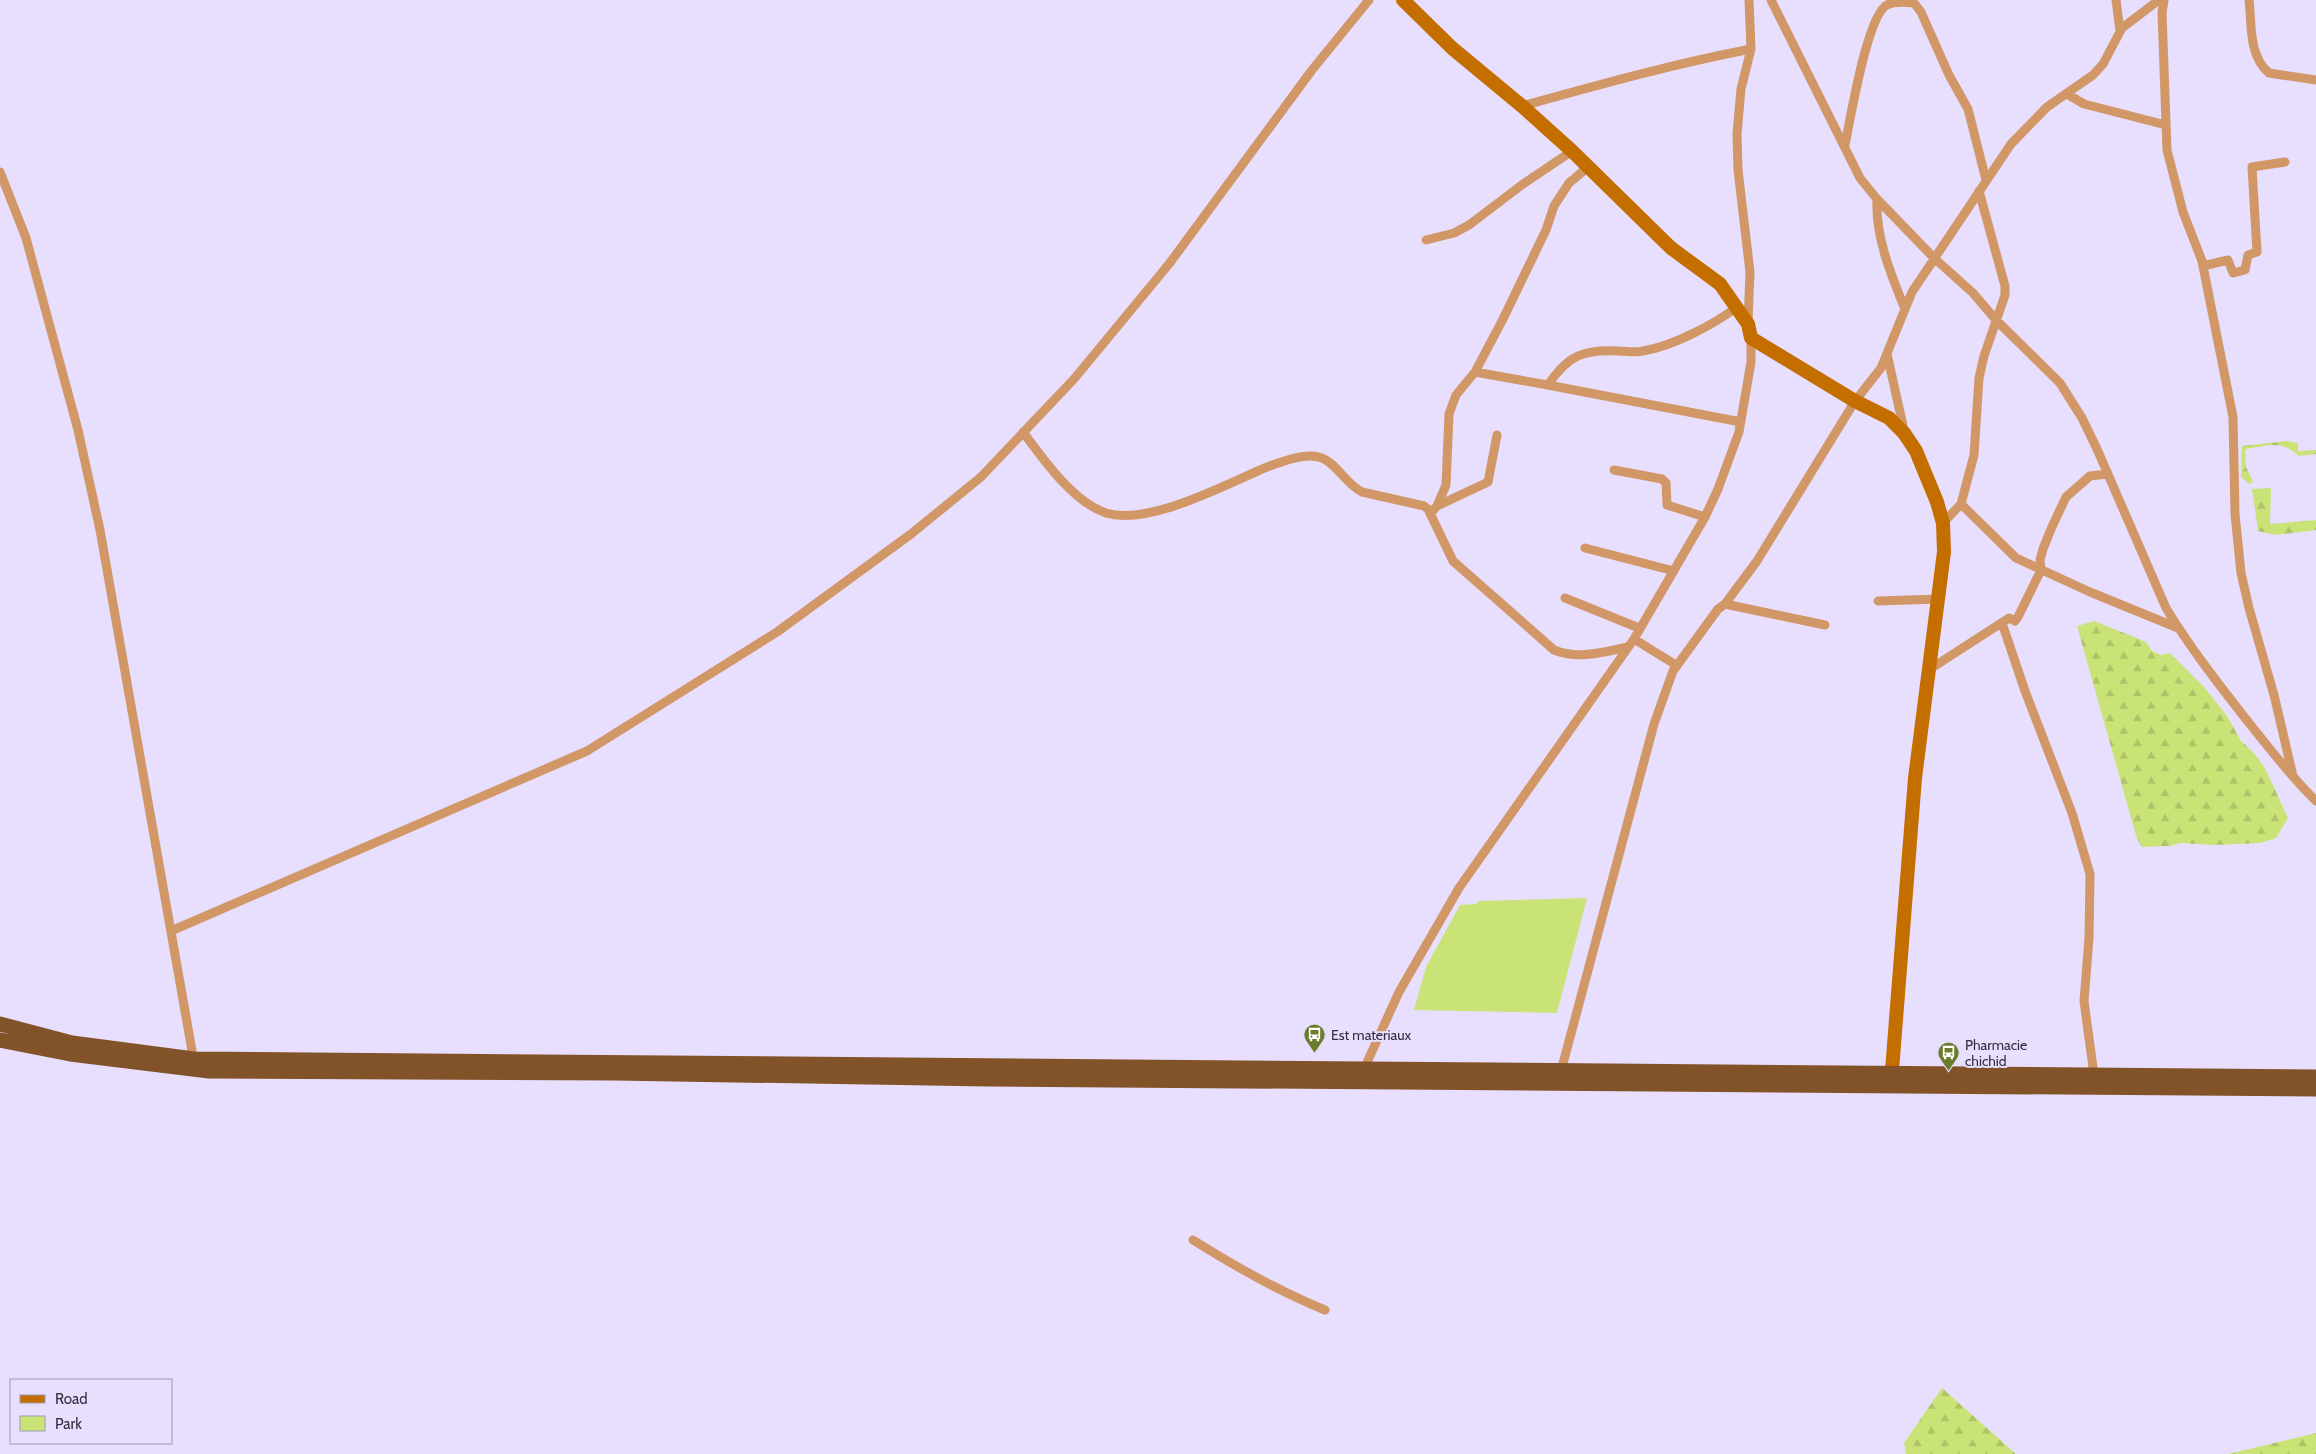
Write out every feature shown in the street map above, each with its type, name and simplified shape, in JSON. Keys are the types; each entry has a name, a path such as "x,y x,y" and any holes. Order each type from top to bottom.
{"highway":[{"path":"0,1024 72,1043 194,1064 1561,1070 1892,1080 2316,1089"},
{"path":"0,1040 70,1054 194,1064 982,1079 1892,1080 2094,1075 2316,1077"}],"street":[{"path":"171,932 565,762 609,739 777,632 857,575 966,491 1074,379 1169,264 1312,70 1369,0"},
{"path":"1403,0 1452,48 1522,106 1572,151 1671,248 1720,284 1748,324"},
{"path":"1364,1069 1399,992 1459,888 1634,639 1674,571 1718,489 1741,422 1752,362 1751,338 1748,324 1750,272 1738,170 1737,134 1742,89 1751,50 1749,0"},
{"path":"1771,0 1846,145 1852,166 1877,199 1934,258 1973,293 1996,320 2060,383 2082,418 2166,608 2178,628 2205,668 2294,780 2316,802"},
{"path":"2116,0 2120,31"},
{"path":"1561,1070 1654,724 1666,686 1676,665 1718,609 1726,604 1757,561 1855,401 1881,368 1912,292 2012,144 2031,122 2047,108 2093,74 2103,64 2120,31 2159,0"},
{"path":"2164,0 2162,13 2167,150 2174,185 2203,266 2232,417 2235,514 2241,573 2248,608 2274,695 2294,780"},
{"path":"1846,145 1860,70 1870,36 1884,8 1900,1 1914,3 1921,12 1949,75 1968,109 1986,180"},
{"path":"2252,1 2250,30 2260,62 2266,70 2269,73 2316,80"},
{"path":"1522,106 1694,60 1751,50"},
{"path":"2067,94 2084,104 2166,125"},
{"path":"1426,240 1454,233 1469,225 1523,184 1572,151"},
{"path":"2203,266 2228,260 2233,272 2245,270 2248,255 2257,252 2252,167 2285,162"},
{"path":"1433,510 1446,486 1449,414 1456,395 1475,372 1546,230 1554,206 1569,183 1588,167"},
{"path":"0,172 26,238 80,438 100,530 194,1064"},
{"path":"1943,523 1961,504 1973,459 1978,419 1979,378 1984,356 2005,295 2005,286 1979,191"},
{"path":"1877,199 1877,219 1885,254 1905,309"},
{"path":"1548,385 1559,369 1574,357 1594,350 1641,352 1688,334 1723,317 1737,307"},
{"path":"1751,338 1855,401 1888,418 1904,433 1916,451 1943,523 1944,552 1939,599 1927,672 1915,778 1892,1080"},
{"path":"1887,354 1904,433"},
{"path":"1475,372 1741,422"},
{"path":"1023,432 1063,482 1094,507 1106,513 1122,515 1176,507 1284,460 1317,457 1330,463 1350,485 1362,492 1414,502 1433,510 1453,561 1554,650 1566,655 1578,655 1628,648"},
{"path":"1433,510 1488,482 1497,435"},
{"path":"1614,470 1662,479 1666,483 1667,505 1704,517"},
{"path":"1927,672 2009,618 2015,621 2041,570 2040,560 2043,549 2066,497 2090,476 2108,474"},
{"path":"1961,504 2016,558 2178,628"},
{"path":"1585,548 1674,571"},
{"path":"1565,598 1640,628"},
{"path":"1878,601 1939,599"},
{"path":"1726,604 1825,625"},
{"path":"2002,623 2025,691 2072,813 2090,874 2084,1001 2094,1075"},
{"path":"1634,639 1676,665"},
{"path":"1193,1240 1292,1297 1325,1310"}],"green space":[{"path":"2287,441 2298,443 2298,451 2316,450 2316,454 2299,456 2286,447 2274,445 2245,449 2246,467 2253,482 2249,484 2241,477 2242,446"},
{"path":"2271,488 2270,524 2316,520 2316,530 2275,535 2258,531 2252,489"},
{"path":"2094,621 2146,642 2152,651 2161,655 2170,653 2204,687 2227,716 2241,741 2254,753 2265,768 2288,818 2276,838 2260,843 2213,845 2181,843 2169,846 2142,847 2137,839 2077,626"},
{"path":"1587,898 1557,1013 1414,1010 1426,967 1460,905 1476,904 1478,901"},
{"path":"1942,1388 2016,1454 1906,1454 1904,1443"},
{"path":"2316,1433 2316,1454 2228,1454"}],"place":[{"name":"Est materiaux","path":"1315,1054"},
{"name":"Pharmacie chichid","path":"1949,1072"}]}
